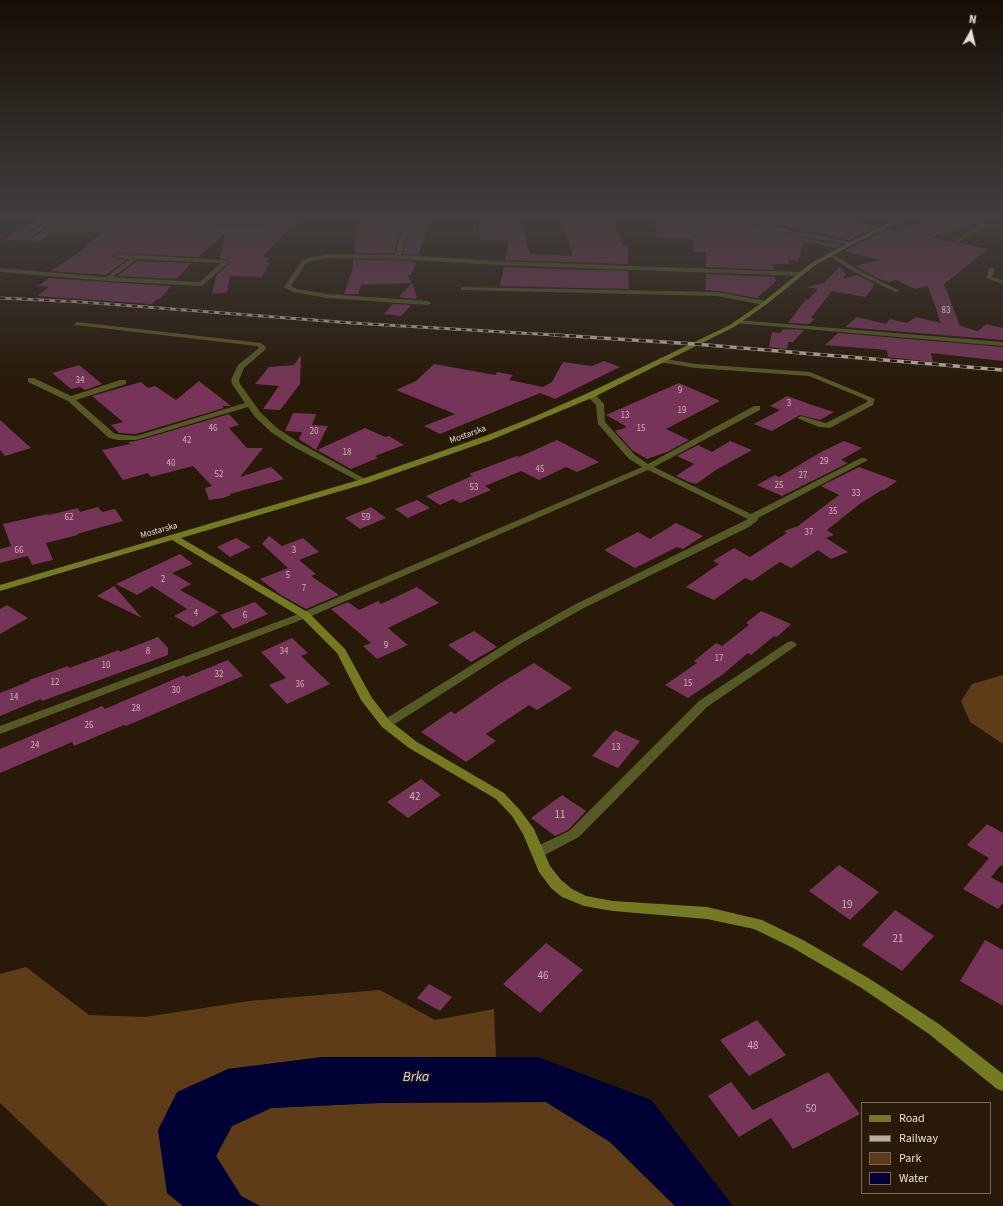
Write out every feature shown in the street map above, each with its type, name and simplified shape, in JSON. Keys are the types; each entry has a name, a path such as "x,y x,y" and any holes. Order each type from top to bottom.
{"main road":[{"name":"Mostarska","path":"0,588 365,481 488,438 591,395 737,322 764,303 800,274"},
{"path":"173,537 305,615 341,651 368,700 386,724 412,745 500,796 516,813 529,832 544,868 556,884 568,893 584,901 614,906 707,913 756,924 798,944 864,983 934,1029 1003,1084"}],"street":[{"path":"51,274 202,284 213,274"},
{"path":"107,279 113,274"},
{"path":"296,274 287,287 295,291 327,296 428,303"},
{"path":"863,274 897,291"},
{"path":"990,274 989,278 1003,282"},
{"path":"463,289 717,294 764,303"},
{"path":"737,322 1003,344"},
{"path":"77,324 259,344 263,346 262,350 241,367 235,380 236,384 258,415 274,430 296,444 365,481"},
{"path":"662,360 696,366 810,374 871,398 870,402 827,426 819,425 801,418"},
{"path":"31,380 71,399 112,436 127,439 144,436 250,404"},
{"path":"71,399 123,382"},
{"path":"591,395 600,404 601,422 632,456 648,467 752,517"},
{"path":"0,730 305,615 648,467 757,408"},
{"path":"752,517 864,460"},
{"path":"386,724 516,642 586,603 746,525 754,519 752,517"},
{"path":"538,852 574,834 703,704 792,644"}],"green space":[{"path":"1003,675 1003,744 970,722 961,701 972,684"},
{"path":"26,967 89,1015 145,1017 249,1001 380,990 435,1020 494,1009 496,1057 323,1057 228,1069 167,1193 183,1206 108,1206 0,1103 0,974"},
{"path":"546,1102 610,1142 675,1206 260,1206 241,1196 216,1156 232,1126 271,1108 379,1103"}],"water":[{"name":"Brka","path":"323,1057 538,1057 651,1100 733,1206 675,1206 610,1142 546,1102 379,1103 271,1108 232,1126 216,1156 241,1196 260,1206 183,1206 167,1193 158,1130 177,1092 228,1069"}],"building":[{"path":"119,274 181,274 177,279 117,276"},
{"path":"218,274 263,274 262,277 230,276 227,292 212,294"},
{"path":"351,274 411,274 408,275 411,283 361,285 358,294 344,294"},
{"path":"502,274 628,274 629,289 500,286"},
{"path":"706,274 775,277 776,281 757,298 705,290"},
{"path":"832,274 846,274 842,279 857,275 875,284 866,297 832,291 811,318 815,319 809,324 788,323 806,299 808,300 818,289 807,287 824,283"},
{"path":"870,274 956,274 943,285 945,286 960,326 978,331 986,324 1003,328 1003,340 845,327 857,317 886,324 890,319 907,323 916,317 941,323 928,286 915,289 896,280 888,282"},
{"path":"49,278 171,286 160,299 157,299 152,304 37,296 49,287 38,286"},
{"path":"412,283 417,297 416,299 399,297"},
{"path":"393,304 411,305 401,316 384,314"},
{"path":"783,329 804,330 793,342 788,342 787,349 769,347 772,332 780,333"},
{"path":"838,333 1003,347 1003,361 931,353 933,362 888,357 887,350 825,345"},
{"path":"301,355 300,384 280,410 263,409 279,386 255,384 269,367 294,365"},
{"path":"604,361 620,367 555,399 540,393 440,434 424,426 455,414 396,390 416,381 434,364 495,375 497,372 513,375 509,380 543,387 552,382 563,362 592,366"},
{"path":"79,365 102,384 85,390 80,387 71,389 52,373"},
{"path":"199,381 231,406 222,406 224,408 136,434 119,433 111,425 123,422 92,396 141,382 148,388 155,386 176,400"},
{"path":"679,383 720,401 666,429 689,440 667,452 647,459 632,450 615,431 627,427 606,415"},
{"path":"787,396 834,412 820,420 800,415 772,431 754,424 780,410 770,406"},
{"path":"293,413 316,414 312,425 328,426 316,450 299,439 302,432 285,431"},
{"path":"229,414 239,425 229,428 247,448 263,448 240,477 271,467 284,479 230,494 231,495 223,498 209,500 205,488 212,486 193,466 151,477 148,473 123,480 102,450 130,444 128,442"},
{"path":"0,420 31,448 5,456 0,450"},
{"path":"365,428 385,437 389,436 404,445 375,456 378,458 351,469 317,450"},
{"path":"557,440 599,462 577,472 566,467 539,480 521,471 485,486 491,490 460,503 453,499 440,505 426,496 472,476 469,474 517,456 519,457"},
{"path":"730,441 752,450 716,470 696,484 676,476 694,464 677,456 698,445 712,452"},
{"path":"844,441 862,448 841,460 848,463 782,496 757,485 775,475 779,477 821,452"},
{"path":"859,467 897,481 861,503 827,530 834,535 826,538 848,552 831,559 818,550 791,568 780,562 752,581 745,578 714,600 686,587 719,564 713,561 734,548 750,557 787,533 784,531 798,526 839,495 821,486"},
{"path":"417,500 430,508 408,518 395,509"},
{"path":"98,507 102,512 115,509 123,521 46,543 53,560 32,565 28,556 0,563 0,549 11,546 3,524 78,508 80,512"},
{"path":"371,507 386,518 360,529 345,518"},
{"path":"676,523 703,536 683,549 677,547 635,568 604,550 638,532 650,539"},
{"path":"269,536 282,546 303,538 319,552 299,560 316,574 311,576 339,595 306,609 281,595 260,579 288,568 262,544"},
{"path":"236,538 251,547 230,557 217,547"},
{"path":"180,554 193,564 172,573 191,584 180,590 219,612 193,627 174,616 187,609 152,586 137,595 116,584"},
{"path":"114,586 142,618 97,596"},
{"path":"417,587 439,603 388,628 408,645 377,659 363,646 371,643 331,609 348,602 359,610 378,601 381,604"},
{"path":"255,602 268,614 233,629 220,615"},
{"path":"7,605 28,618 0,634 0,609"},
{"path":"761,611 791,624 777,637 774,636 751,655 748,653 722,675 688,698 665,685 697,663 694,661 716,643 722,646 749,625 746,623"},
{"path":"474,631 497,647 471,662 448,645"},
{"path":"158,637 168,648 168,655 42,701 41,699 0,716 0,693 30,681 29,680 68,666 69,668 119,650 120,652"},
{"path":"292,638 308,653 301,656 330,684 287,704 269,685 286,678 261,652"},
{"path":"228,660 243,676 126,726 124,725 74,746 72,742 0,773 0,749 102,706 105,709 184,675 186,677"},
{"path":"534,663 572,688 537,710 529,705 486,734 496,741 466,762 421,732 451,711 455,714 499,684"},
{"path":"615,730 640,741 618,768 592,756"},
{"path":"421,779 441,795 408,818 387,802"},
{"path":"562,795 586,811 568,830 555,836 531,818"},
{"path":"987,824 1003,833 1003,866 1001,865 991,877 1003,884 1003,903 998,909 963,889 989,858 967,845"},
{"path":"839,865 879,892 850,920 809,891"},
{"path":"895,910 934,936 902,971 862,945"},
{"path":"985,940 1003,950 1003,1006 960,981"},
{"path":"546,943 583,970 540,1013 503,984"},
{"path":"429,984 452,997 440,1011 417,998"},
{"path":"757,1020 786,1055 749,1076 720,1040"},
{"path":"828,1072 860,1114 793,1149 771,1118 739,1137 708,1096 731,1082 753,1110"}],"railway":[{"path":"0,298 82,302 352,323 572,336"},
{"path":"555,335 695,344 1003,370"}]}
